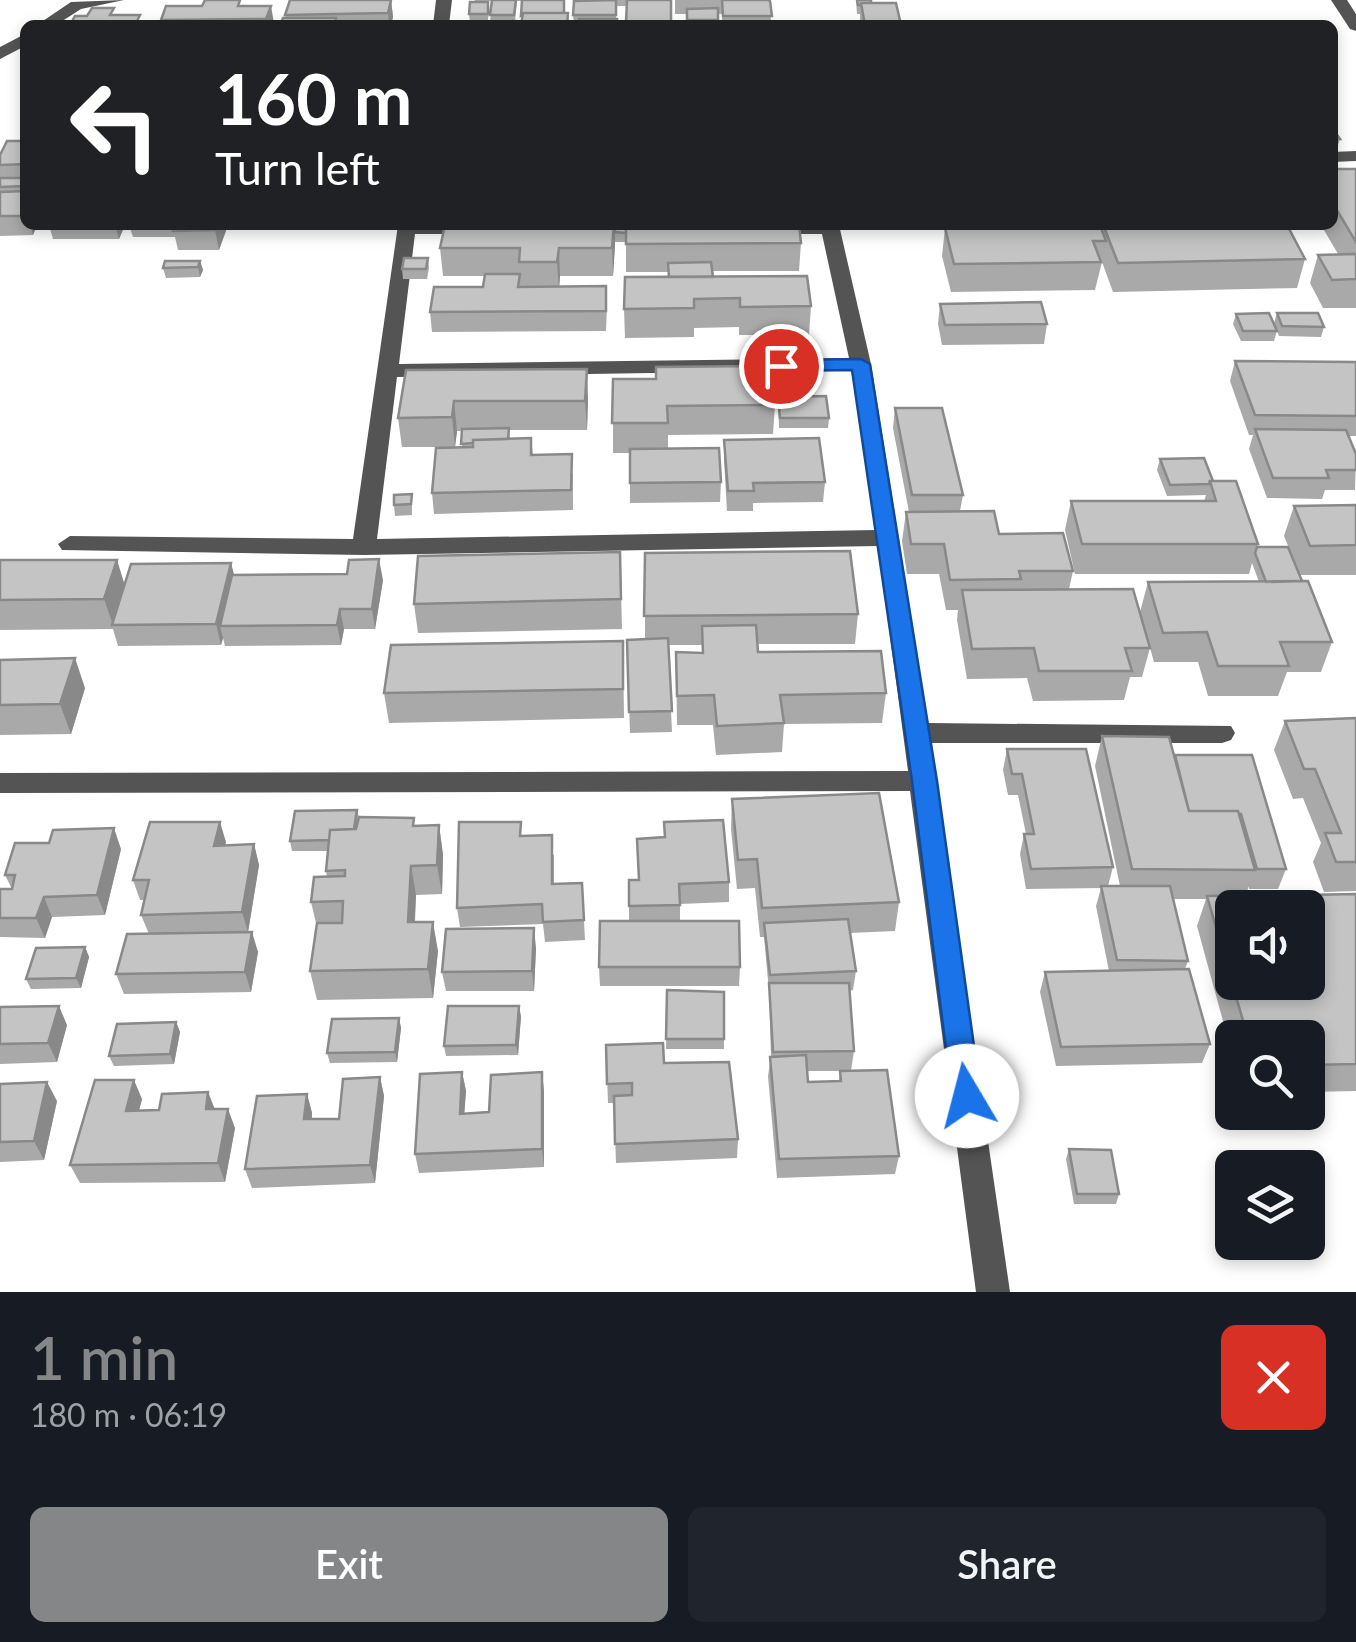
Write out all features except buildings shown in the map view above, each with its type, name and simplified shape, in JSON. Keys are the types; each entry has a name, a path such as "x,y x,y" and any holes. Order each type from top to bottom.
{"street":[{"path":"54,20 77,5 116,0"},
{"path":"1339,0 1356,26"},
{"path":"364,546 405,230"},
{"path":"831,230 861,364 889,538 993,1292"},
{"path":"385,371 861,364"},
{"path":"70,544 364,546 889,538"},
{"path":"917,733 1222,733"},
{"path":"0,784 925,781"}],"route":[{"path":"781,366 861,364 925,781 967,1096"}]}
